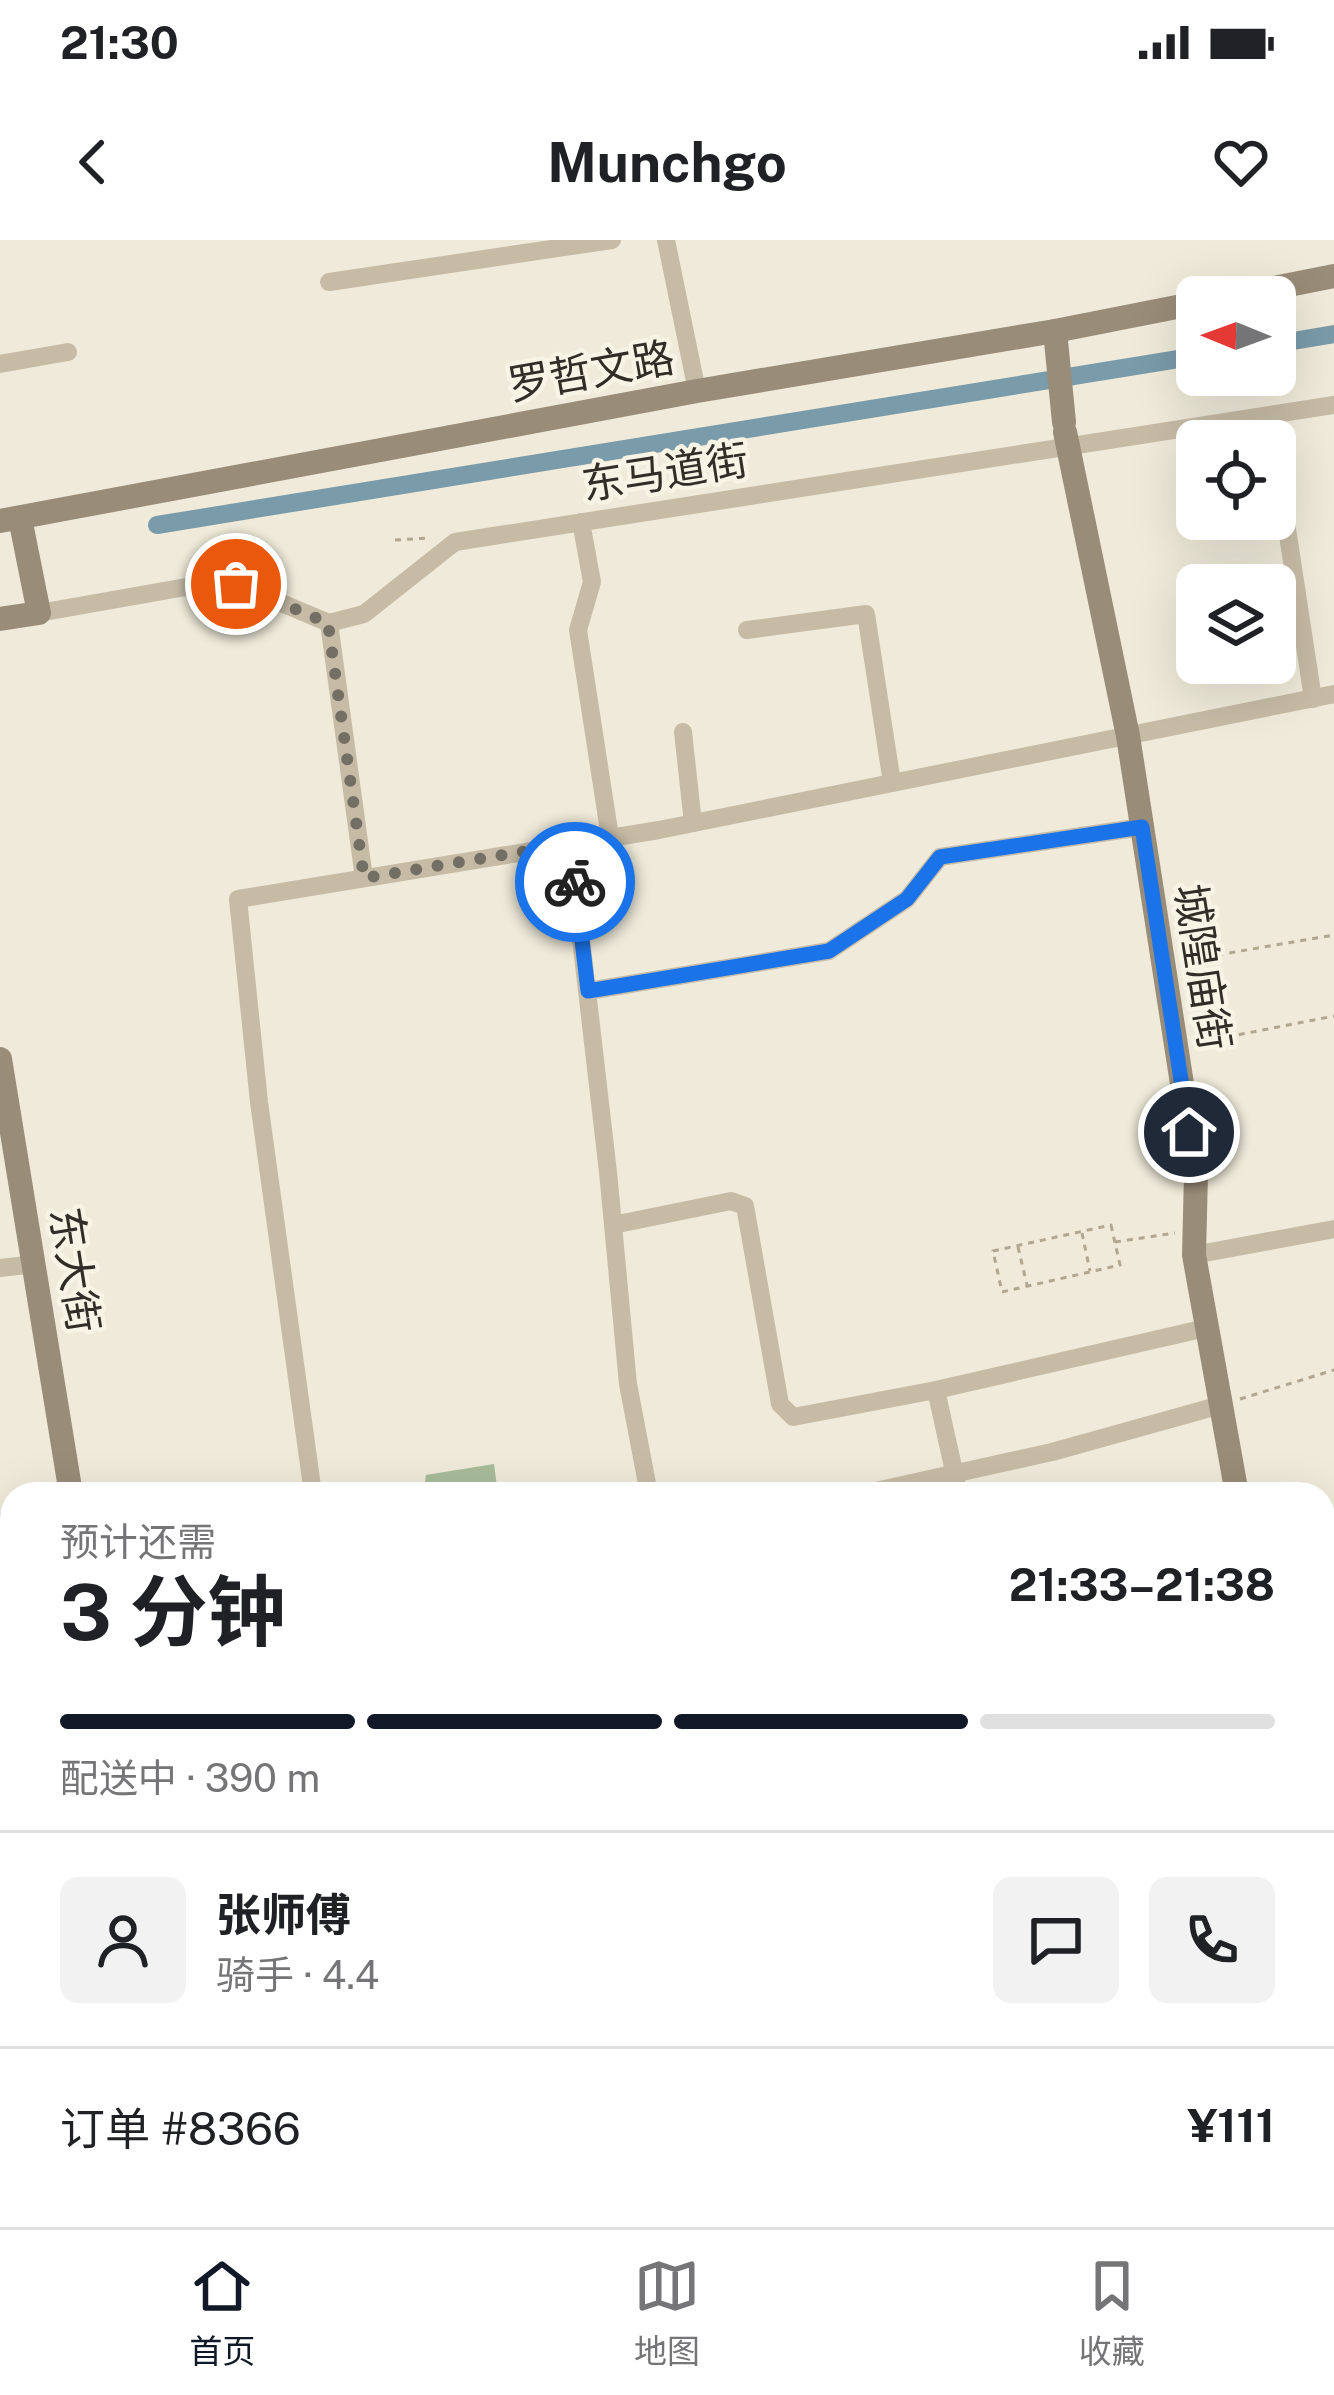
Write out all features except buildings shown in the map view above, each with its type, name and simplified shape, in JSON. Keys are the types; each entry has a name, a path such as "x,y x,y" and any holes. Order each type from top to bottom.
{"street":[{"path":"329,282 612,240"},
{"path":"666,240 697,391"},
{"path":"1296,284 1334,276"},
{"name":"罗哲文路","path":"10,519 1176,307"},
{"name":"城隍庙街","path":"1054,332 1066,433 1128,736 1196,1174 1194,1242 1206,1328 1235,1482"},
{"path":"0,364 68,352"},
{"name":"东马道街","path":"328,623 364,614 455,542 1066,433 1334,405"},
{"path":"10,519 39,613"},
{"path":"581,522 592,582 578,630 610,838"},
{"path":"1289,540 1313,699"},
{"path":"0,620 214,582 236,584 328,623 364,878"},
{"path":"747,630 866,614 892,783"},
{"path":"311,1482 259,1102 238,899 693,823 1334,694"},
{"path":"683,732 693,823"},
{"path":"588,991 829,951 907,899 940,857 1142,827"},
{"path":"570,844 628,1384 647,1482"},
{"name":"东大街","path":"0,1059 69,1482"},
{"path":"613,1225 731,1201 745,1207 780,1404 793,1417 936,1390 1206,1328"},
{"path":"1194,1242 1334,1228"},
{"path":"0,1268 35,1264"},
{"path":"936,1390 957,1482"},
{"path":"964,1482 1221,1405"}],"path":[{"path":"395,540 454,536 455,542"},
{"path":"1163,964 1334,935"},
{"path":"1226,1036 1334,1016"},
{"path":"1111,1225 1120,1265 1002,1292 993,1251 1082,1231 1111,1225"},
{"path":"1082,1231 1090,1272"},
{"path":"1115,1242 1194,1242"},
{"path":"1018,1246 1028,1286"},
{"path":"1221,1405 1334,1370"}],"green space":[{"path":"494,1464 496,1482 425,1482 426,1475"}],"waterway":[{"path":"1296,340 1334,334"},
{"path":"157,525 1176,359"}],"way so far":[{"path":"236,584 328,623 364,878 570,844 575,882"}],"route":[{"path":"575,882 588,991 829,951 907,899 940,857 1142,827 1189,1132"}]}
